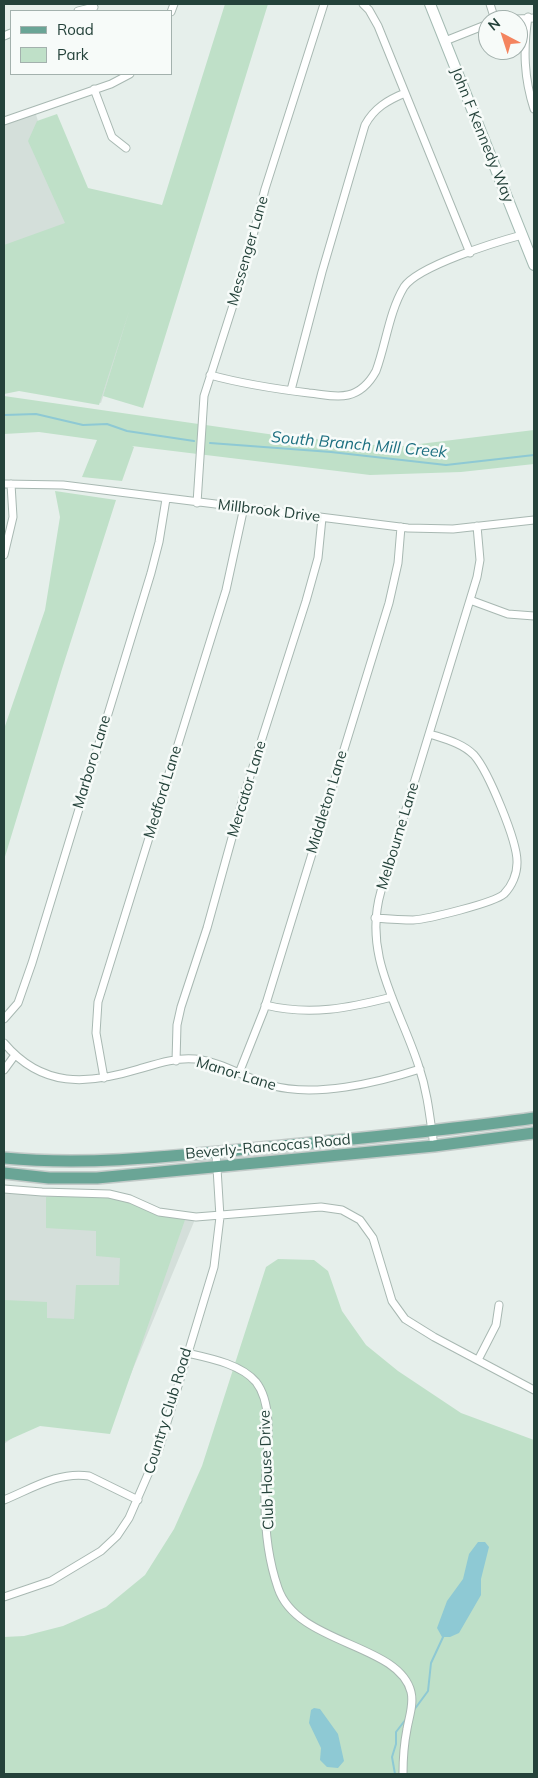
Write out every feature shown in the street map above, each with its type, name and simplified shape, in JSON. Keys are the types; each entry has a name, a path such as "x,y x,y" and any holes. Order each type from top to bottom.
{"main road":[{"name":"Beverly-Rancocas Road","path":"4,1158 87,1162 432,1132 534,1118"},
{"name":"Beverly-Rancocas Road","path":"4,1174 49,1178 97,1178 434,1146 534,1133"}],"street":[{"name":"Messenger Lane","path":"197,502 203,408 210,375 243,274 265,189 324,4"},
{"path":"363,4 374,18 470,253"},
{"name":"John F Kennedy Way","path":"430,4 534,266"},
{"path":"531,18 525,42 525,76 534,109"},
{"path":"445,41 478,28"},
{"path":"4,121 94,89 117,77"},
{"path":"94,89 112,137 126,148"},
{"path":"291,390 322,272 365,125 370,117 386,101 405,93"},
{"path":"210,375 250,385 339,396 357,392 371,379 376,371 398,301 406,285 420,274 470,253 522,235"},
{"path":"4,555 13,517 8,484"},
{"name":"Millbrook Drive","path":"8,484 63,485 401,527 442,529 534,520"},
{"name":"Marboro Lane","path":"4,1019 18,1003 32,963 56,877 151,573 159,542 166,499"},
{"name":"Medford Lane","path":"104,1078 96,1034 98,1002 226,590 244,508"},
{"name":"Mercator Lane","path":"176,1061 177,1025 181,1007 210,918 243,798 303,613 318,558 322,518"},
{"name":"Melbourne Lane","path":"434,1146 429,1102 420,1069 392,997 377,951 375,918 381,891 479,569 477,526"},
{"name":"Middleton Lane","path":"239,1073 265,1005 392,592 399,554 401,527"},
{"path":"470,600 508,614 534,616"},
{"path":"375,918 419,919 490,901 503,894 509,888 516,872 514,846 493,790 480,763 467,749 430,734"},
{"path":"265,1005 301,1011 319,1011 348,1008 392,997"},
{"name":"Manor Lane","path":"4,1043 15,1055 40,1072 59,1078 79,1081 104,1078 176,1061 195,1059 270,1085 304,1090 384,1080 420,1069"},
{"path":"4,1070 15,1055"},
{"name":"Country Club Road","path":"4,1597 46,1583 101,1551 124,1527 138,1500 159,1449 214,1267 220,1217 216,1152"},
{"path":"4,1189 110,1194 130,1199 168,1214 196,1217 220,1217 321,1207 342,1210 352,1214 367,1228 373,1238 381,1260 388,1291 398,1311 414,1325 534,1390"},
{"path":"478,1360 496,1325 499,1305"},
{"name":"Club House Drive","path":"187,1353 217,1361 244,1373 252,1378 262,1392 266,1409 268,1438 264,1502 272,1556 281,1595 289,1607 306,1622 389,1664 407,1681 412,1702 403,1750 403,1774"},
{"path":"4,1500 55,1479 81,1474 89,1476 138,1500"}],"shaded area":[{"path":"35,111 51,166 68,193 158,219 101,403 46,387 4,389 4,122"},
{"path":"4,1189 51,1193 196,1217 108,1429 32,1424 4,1444"}],"green space":[{"path":"225,4 268,4 143,408 103,396 130,308 99,405 19,391 4,394 4,245 65,223 28,141 37,121 57,114 88,188 162,205"},
{"path":"4,396 275,435 395,447 534,430 534,464 461,472 370,475 132,446 134,447 122,481 82,477 97,440 39,432 4,434"},
{"path":"55,491 116,500 4,860 4,729 45,610 60,517"},
{"path":"115,1195 186,1217 110,1434 40,1426 4,1442 4,1300 47,1302 47,1318 74,1319 76,1285 119,1285 120,1258 96,1256 96,1231 46,1228 46,1197"},
{"path":"278,1259 314,1260 328,1271 342,1311 366,1345 398,1371 461,1413 534,1440 534,1774 4,1774 4,1637 24,1636 63,1626 106,1607 145,1575 174,1529 202,1466 266,1267"}],"water":[{"path":"478,1542 485,1542 489,1547 481,1579 481,1595 459,1633 450,1637 442,1637 437,1628 447,1601 463,1579 469,1554"},
{"path":"314,1708 320,1709 338,1734 344,1761 338,1768 327,1767 320,1760 321,1748 309,1723 311,1710"}],"waterway":[{"name":"South Branch Mill Creek","path":"4,415 36,414 83,425 107,424 127,431 194,441"},
{"name":"South Branch Mill Creek","path":"210,443 331,452 446,465 534,455"},
{"path":"414,1710 428,1691 431,1663 444,1635"},
{"path":"395,1774 392,1757 396,1744 396,1732 406,1719"}]}
